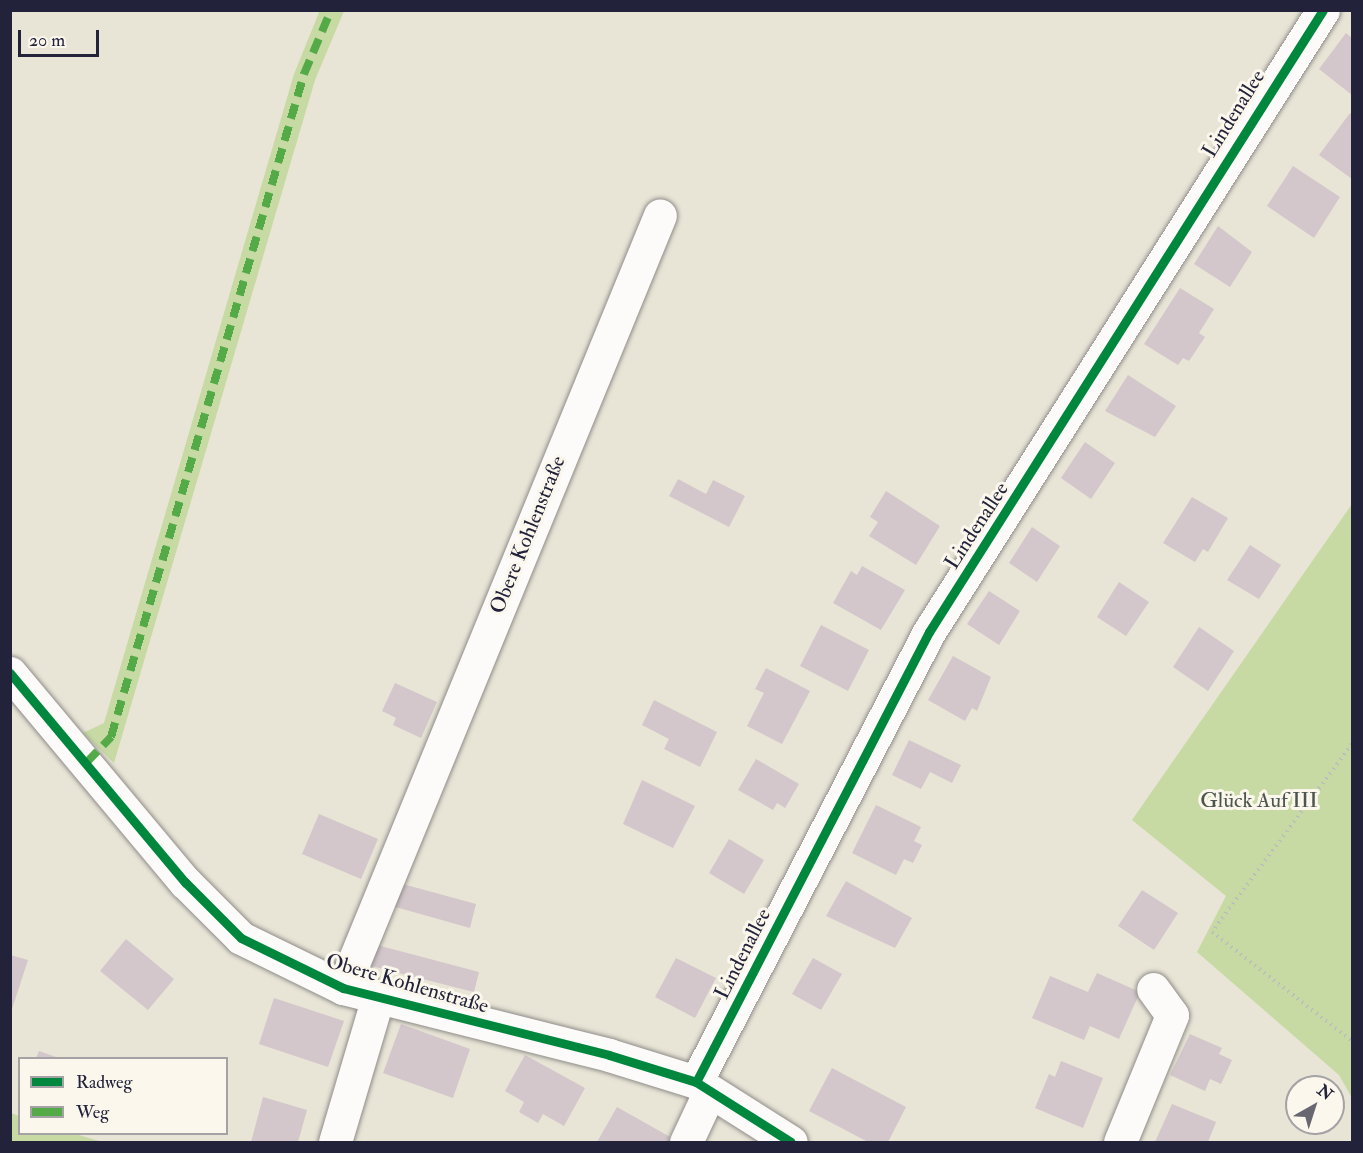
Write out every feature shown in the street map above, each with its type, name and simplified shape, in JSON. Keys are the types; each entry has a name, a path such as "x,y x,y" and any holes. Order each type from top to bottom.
{"street":[{"name":"Lindenallee","path":"703,1087 929,632 1323,10"},
{"name":"Obere Kohlenstraße","path":"343,988 660,215"},
{"name":"Obere Kohlenstraße","path":"10,674 185,882 241,938 343,988 609,1055 703,1087 791,1143"},
{"path":"1120,1143 1172,1015 1154,989"},
{"path":"335,1143 378,997"},
{"path":"687,1143 703,1087"}],"path":[{"path":"1353,744 1212,932 1353,1041"}],"green space":[{"path":"320,10 344,11 315,80 114,763 83,733 104,723 294,74"},
{"name":"Glück Auf III","path":"1352,504 1352,1098 1345,1086 1345,1075 1339,1075 1197,952 1226,896 1132,820"},
{"path":"11,1113 18,1116 18,1135 78,1135 103,1142 11,1142"}],"building":[{"path":"1346,33 1352,38 1352,95 1319,69"},
{"path":"1350,113 1352,115 1352,179 1319,155"},
{"path":"1293,166 1340,197 1314,238 1267,206"},
{"path":"1218,226 1252,252 1230,287 1194,264"},
{"path":"1180,288 1214,309 1199,333 1205,337 1189,361 1183,358 1178,365 1144,344"},
{"path":"1128,375 1176,406 1155,437 1105,411"},
{"path":"1085,442 1115,463 1091,499 1061,478"},
{"path":"678,479 706,494 713,480 745,496 729,527 669,496"},
{"path":"886,491 940,526 916,565 869,536 878,522 870,517"},
{"path":"1192,497 1228,518 1208,552 1203,549 1195,562 1163,543"},
{"path":"1032,527 1060,546 1037,582 1009,563"},
{"path":"1250,545 1281,565 1259,599 1227,580"},
{"path":"862,566 905,590 881,630 833,603 851,571 857,575"},
{"path":"1119,582 1149,602 1126,636 1097,617"},
{"path":"989,591 1020,611 999,645 967,624"},
{"path":"821,625 869,650 848,691 800,666"},
{"path":"1199,627 1234,651 1208,691 1173,667"},
{"path":"953,656 991,677 977,711 972,708 965,721 928,700"},
{"path":"766,668 810,691 782,744 747,726 764,693 755,689"},
{"path":"395,683 437,702 421,738 393,725 396,718 382,711"},
{"path":"654,700 717,732 700,767 664,749 669,739 642,725"},
{"path":"909,740 961,765 952,783 930,772 921,789 892,775"},
{"path":"756,759 799,784 785,808 777,803 773,810 738,790"},
{"path":"642,780 695,806 673,848 623,824"},
{"path":"876,805 921,827 914,841 922,845 913,863 904,859 896,875 852,853"},
{"path":"319,814 378,839 361,879 302,854"},
{"path":"729,839 764,860 744,894 709,873"},
{"path":"846,881 912,918 895,948 826,916"},
{"path":"399,883 476,904 470,928 392,906"},
{"path":"1142,890 1178,913 1154,950 1118,926"},
{"path":"126,939 174,979 148,1010 100,971"},
{"path":"377,945 479,972 474,992 371,966"},
{"path":"10,955 28,960 11,1012 10,1012"},
{"path":"676,958 716,978 695,1018 655,997"},
{"path":"813,958 842,974 821,1010 792,994"},
{"path":"1097,973 1140,992 1119,1039 1090,1026 1084,1040 1032,1018 1050,976 1088,992"},
{"path":"274,998 344,1021 328,1067 259,1044"},
{"path":"401,1024 470,1049 453,1098 383,1073"},
{"path":"1190,1034 1222,1048 1219,1054 1232,1060 1221,1084 1210,1079 1205,1091 1170,1075"},
{"path":"39,1051 56,1057 36,1057"},
{"path":"525,1055 585,1088 564,1126 543,1114 538,1123 519,1112 524,1102 505,1091"},
{"path":"1061,1061 1103,1078 1083,1128 1035,1108 1049,1074 1055,1077"},
{"path":"832,1068 906,1107 888,1142 868,1142 809,1111"},
{"path":"263,1097 307,1110 298,1142 251,1142"},
{"path":"1172,1104 1216,1122 1208,1142 1155,1142"},
{"path":"617,1107 672,1138 670,1142 597,1142"}],"marked path":[{"path":"87,762 111,737 304,74 331,10"}],"cycle path":[{"path":"696,1082 929,632 1323,10"},
{"path":"10,673 185,882 241,938 343,988 609,1055 696,1082 791,1142"}]}
